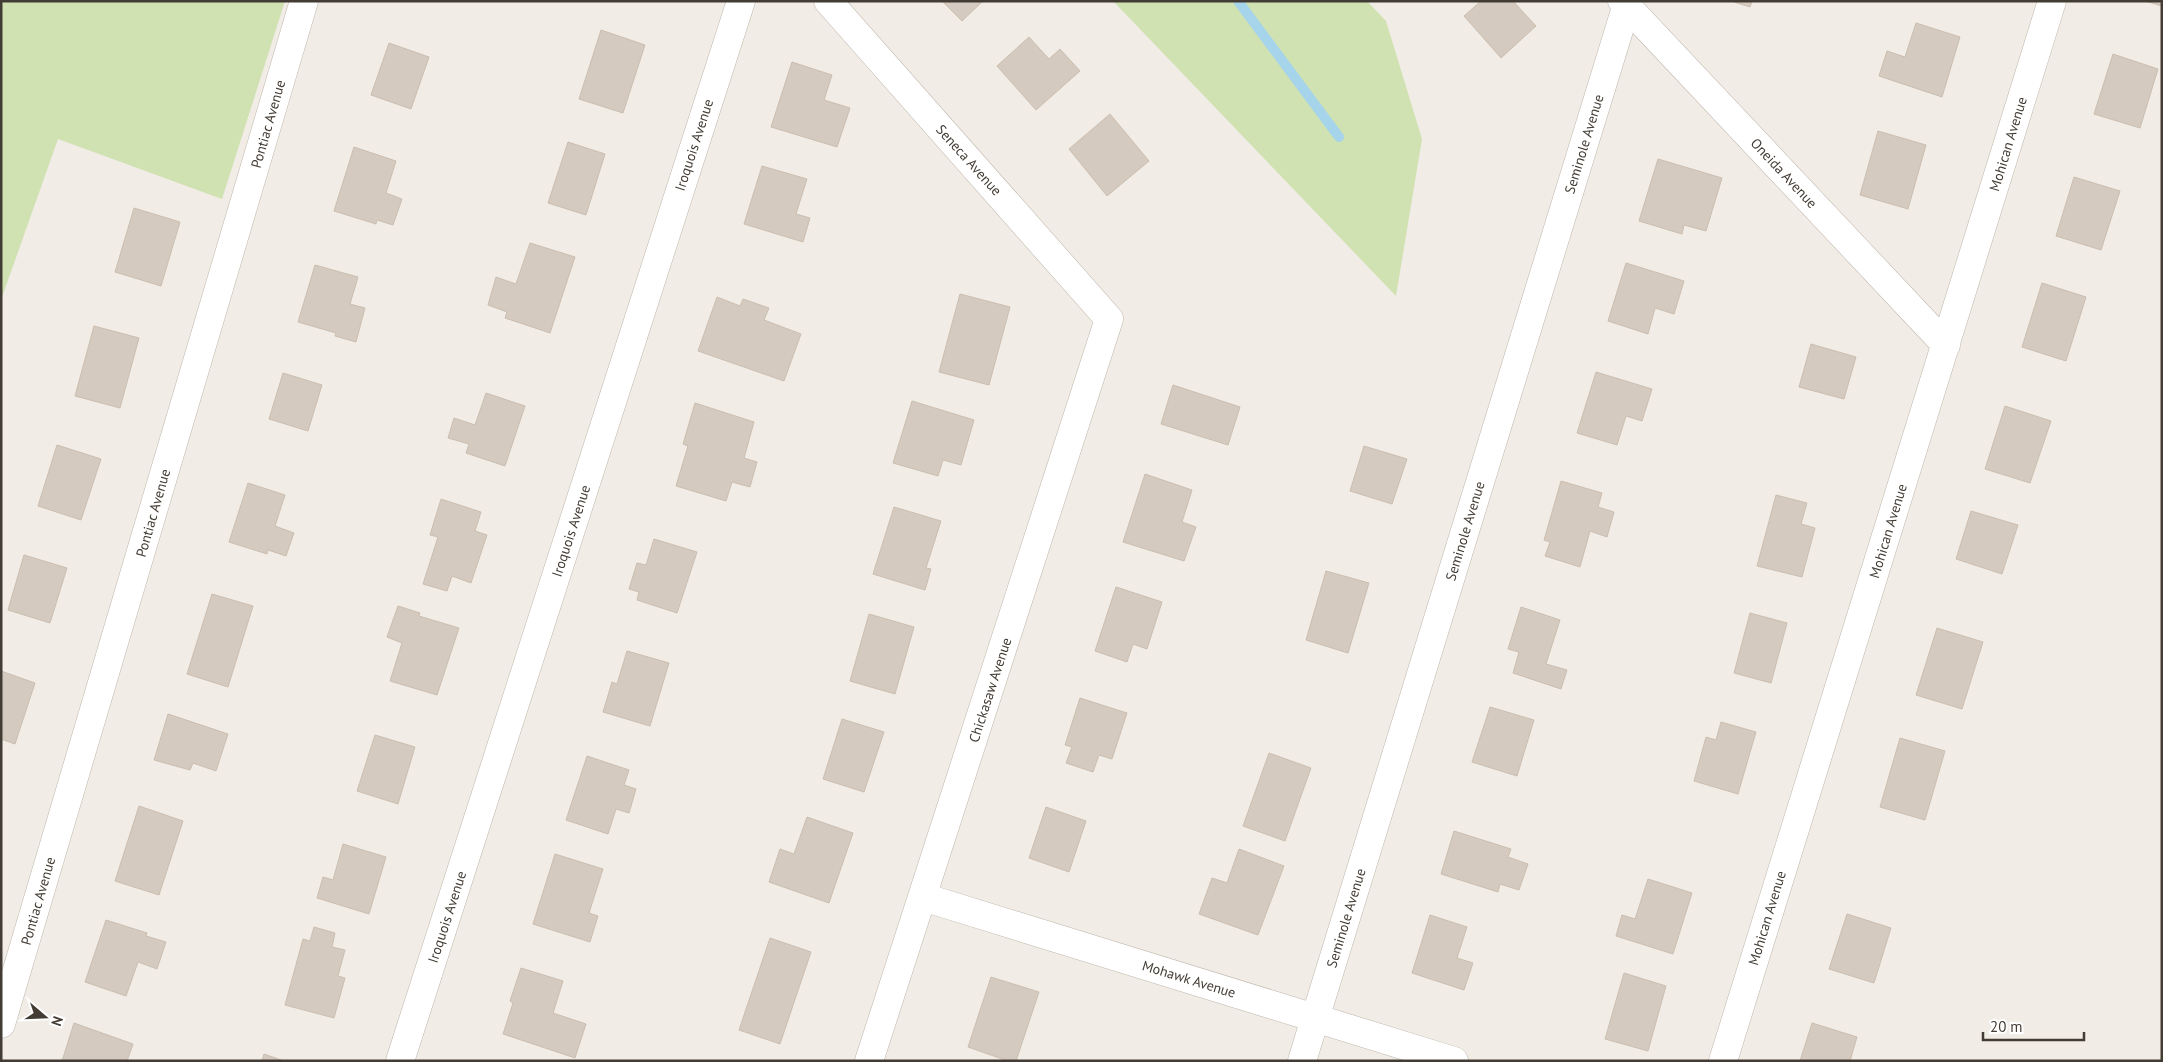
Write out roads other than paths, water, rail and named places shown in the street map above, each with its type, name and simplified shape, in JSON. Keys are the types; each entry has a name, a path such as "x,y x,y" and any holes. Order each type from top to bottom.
{"street":[{"name":"Pontiac Avenue","path":"1,1024 304,1"},
{"name":"Iroquois Avenue","path":"400,1061 741,1"},
{"name":"Seneca Avenue","path":"828,1 1109,319"},
{"name":"Mohican Avenue","path":"1723,1061 2052,1"},
{"name":"Oneida Avenue","path":"1626,3 1946,345"},
{"name":"Seminole Avenue","path":"1302,1061 1626,3"},
{"name":"Chickasaw Avenue","path":"869,1061 1109,319"},
{"name":"Mohawk Avenue","path":"923,898 1454,1061"}],"waterway":[{"path":"1238,1 1339,137"}]}
